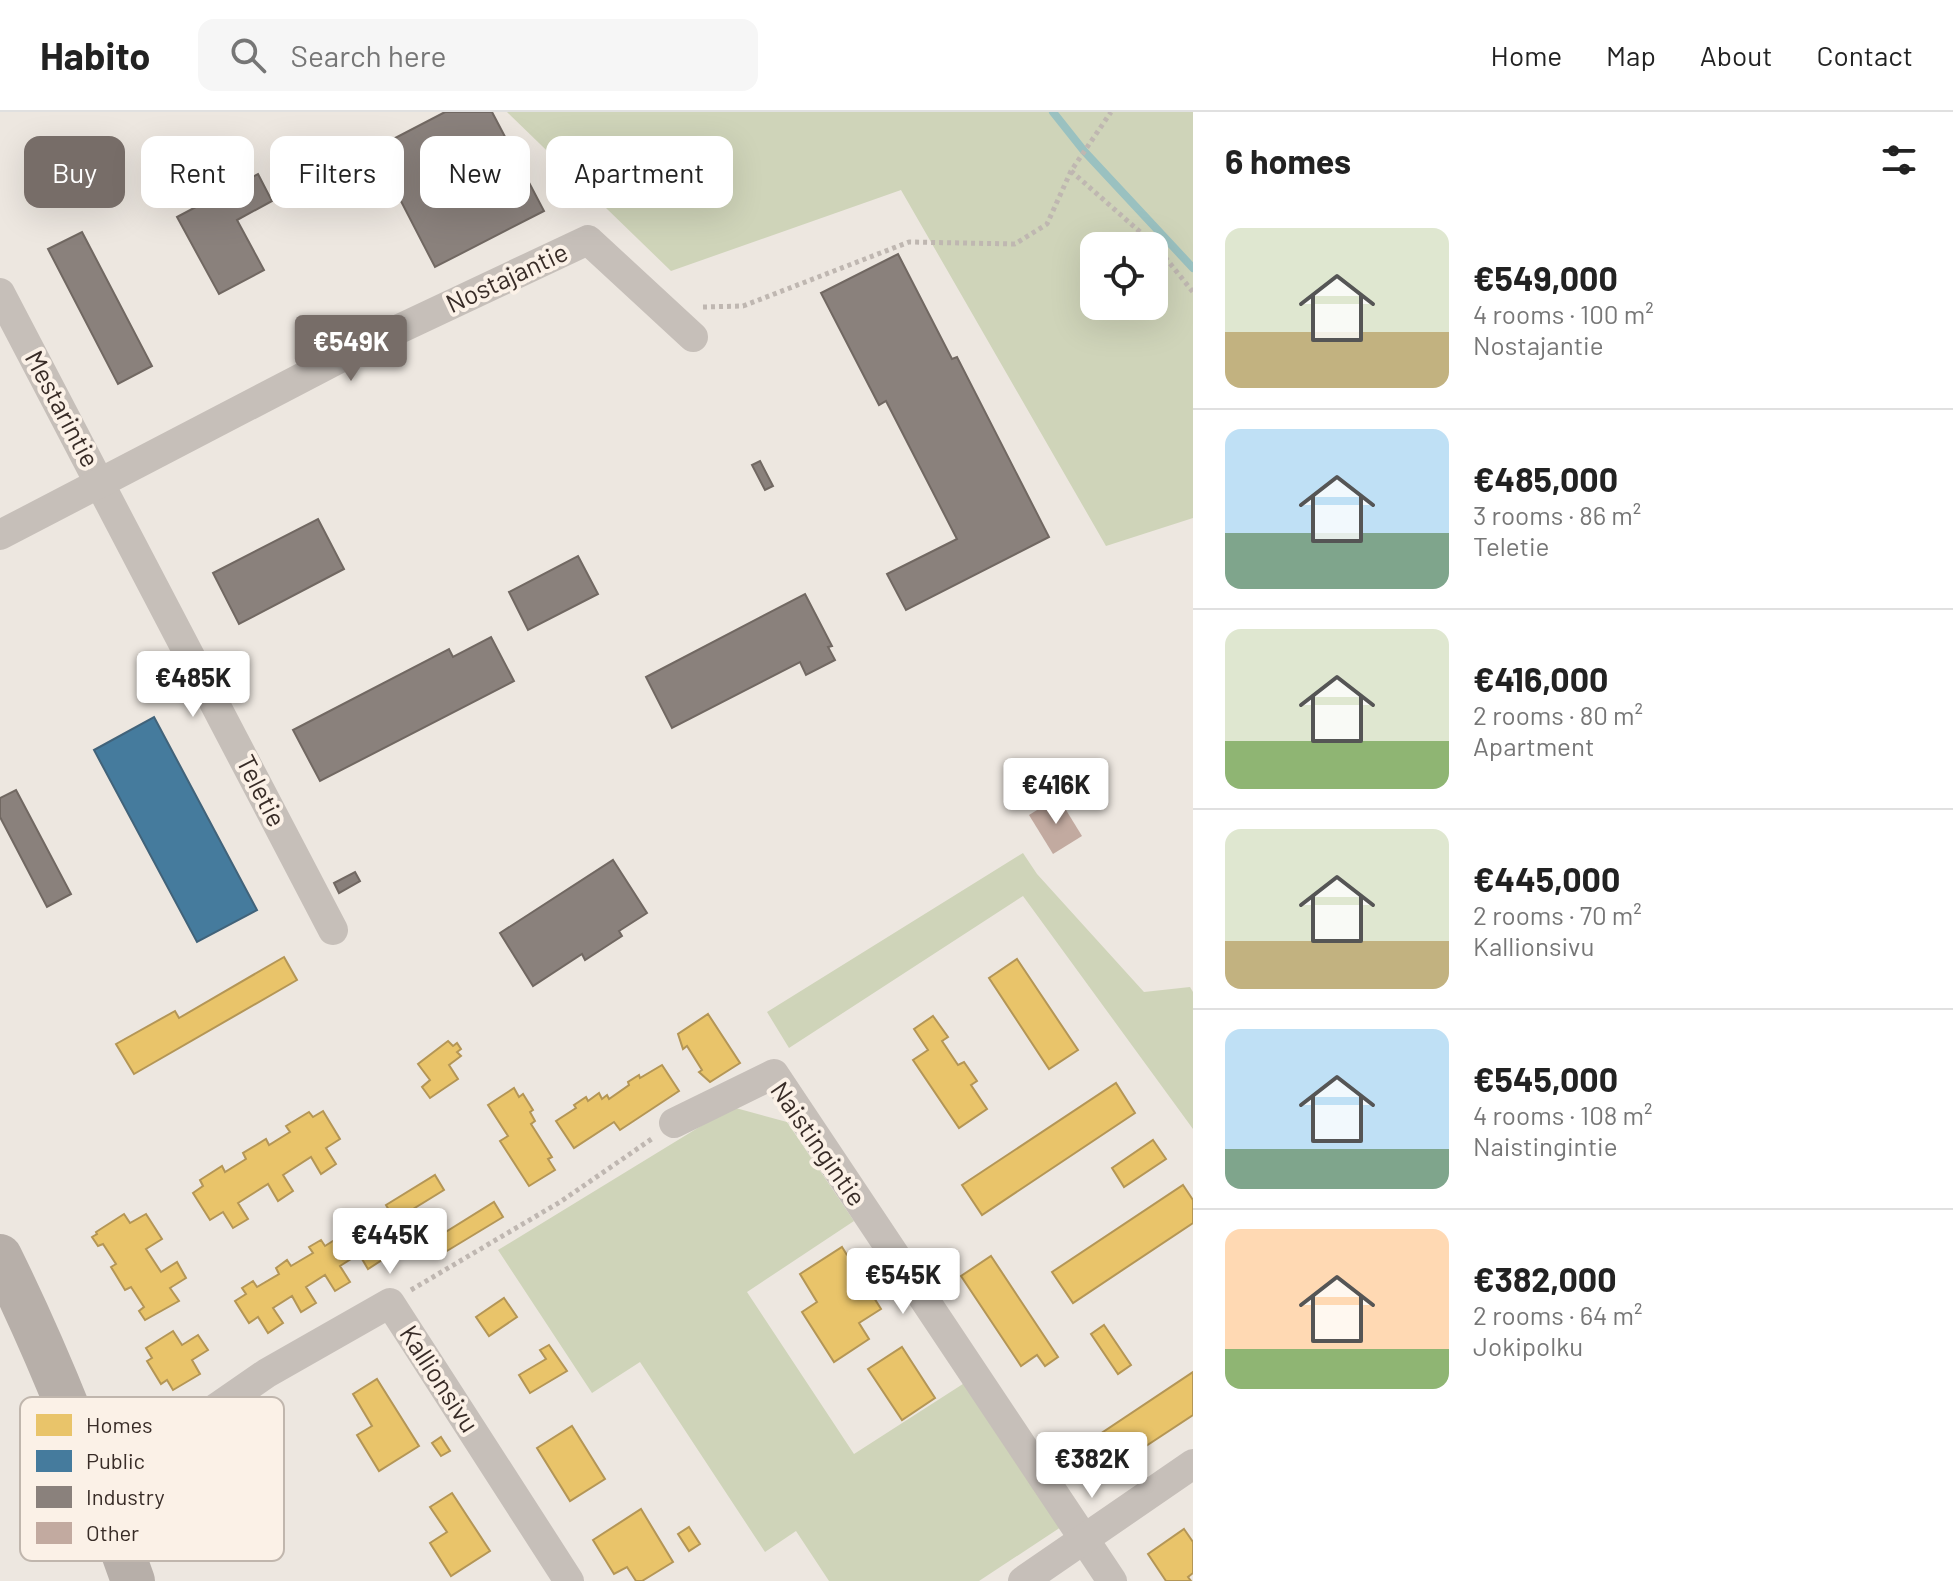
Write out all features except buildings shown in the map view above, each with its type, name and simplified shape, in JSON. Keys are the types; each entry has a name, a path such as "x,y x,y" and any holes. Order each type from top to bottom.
{"street":[{"name":"Nostajantie","path":"0,535 363,346 588,240 693,337"},
{"name":"Mestarintie","path":"0,293 101,483"},
{"name":"Teletie","path":"101,483 333,930"},
{"name":"Naistingintie","path":"674,1123 774,1074 1112,1581"},
{"path":"0,1256 63,1397"},
{"name":"Kallionsivu","path":"232,1397 267,1373 390,1303 569,1581"},
{"path":"1023,1581 1193,1464"},
{"path":"126,1561 133,1581"}],"path":[{"path":"662,309 743,306 909,242 1015,244 1047,224 1071,171 1111,112"},
{"path":"1071,171 1156,246 1193,292"},
{"path":"390,1303 560,1202 674,1123"}],"green space":[{"path":"507,112 1193,112 1193,518 1106,546 901,190 671,271 606,208 733,208 733,136 546,136 546,150"},
{"path":"1023,853 1037,874 1144,992 1190,987 1193,992 1193,1129 1023,896 789,1048 767,1012"},
{"path":"732,1107 787,1122 854,1221 747,1292 854,1454 966,1382 1061,1527 979,1581 829,1581 796,1531 765,1552 640,1362 592,1393 498,1250"}],"waterway":[{"path":"1053,112 1084,151 1193,268"}]}
